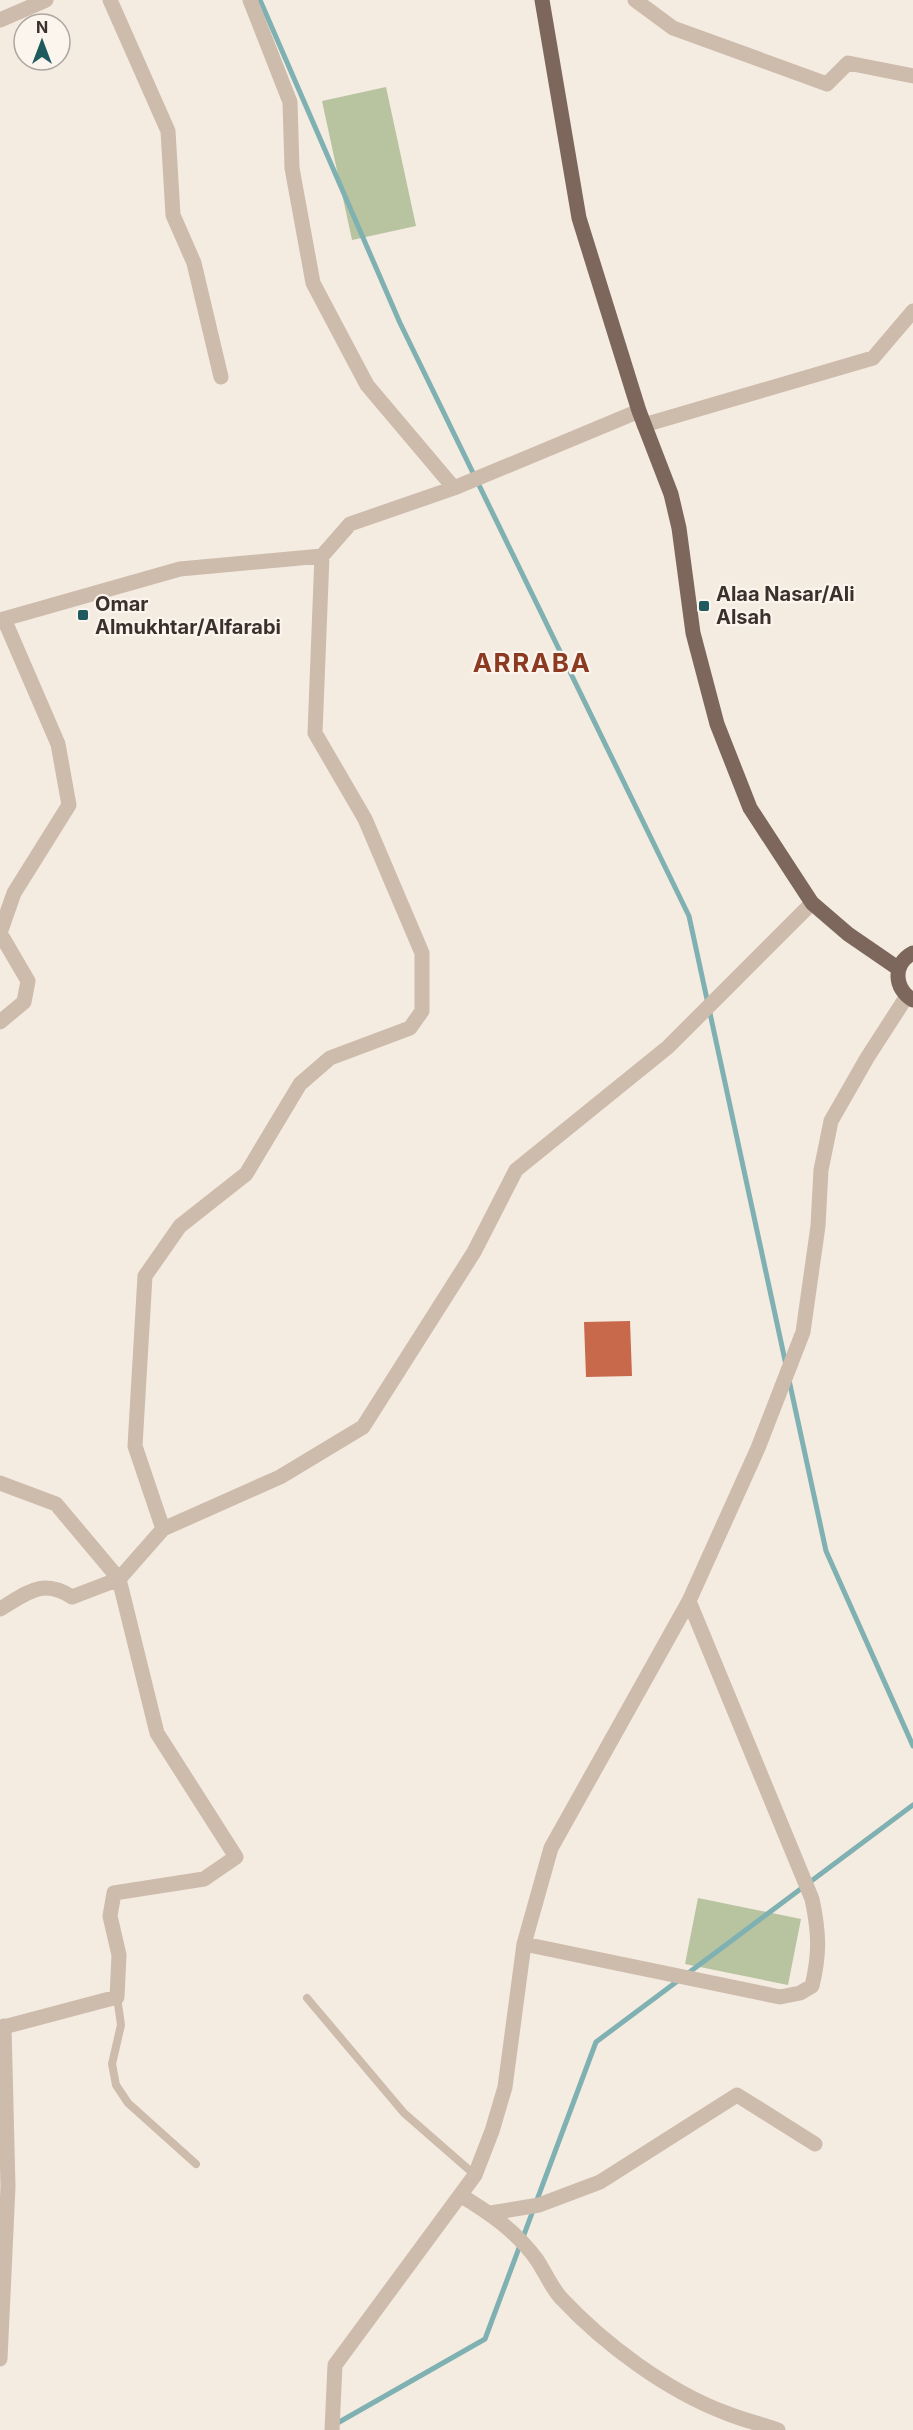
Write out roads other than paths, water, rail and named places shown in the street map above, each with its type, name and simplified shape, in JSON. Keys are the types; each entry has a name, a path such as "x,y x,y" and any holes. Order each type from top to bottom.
{"main road":[{"path":"542,0 579,218 642,418 671,494 679,528 693,633 717,724 750,808 812,903 848,934 899,969"},
{"path":"910,998 898,984 899,969 902,962 913,953"}],"street":[{"path":"0,20 46,0"},
{"path":"110,0 168,131 173,215 194,263 221,377"},
{"path":"250,0 290,102 292,168 313,283 368,385 454,488"},
{"path":"635,0 673,28 827,84 848,63 913,76"},
{"path":"163,1529 135,1446 145,1276 180,1226 246,1174 300,1084 330,1058 410,1028 422,1011 422,953 365,819 315,733 322,556 350,524 642,418 873,358 913,311"},
{"path":"0,1022 24,1002 28,981 0,933 14,893 69,805 57,744 2,620 180,569 322,556"},
{"path":"0,1609 37,1588 56,1589 72,1597 118,1579 163,1529 280,1477 363,1427 474,1252 516,1170 668,1047 812,903"},
{"path":"332,2430 335,2365 475,2175 492,2131 505,2087 524,1944 551,1848 689,1601 758,1448 803,1332 818,1226 821,1170 831,1121 867,1058 910,998"},
{"path":"0,1483 56,1504 118,1579 157,1733 236,1857 204,1879 114,1893 110,1916 118,1955 117,1997 2,2027 8,2187 0,2359"},
{"path":"524,1944 780,1997 800,1994 812,1986 818,1960 818,1930 812,1899 689,1601"},
{"path":"491,2213 539,2205 600,2181 737,2096 815,2144"},
{"path":"460,2195 491,2213 512,2230 536,2259 558,2295 588,2326 664,2382 724,2413 778,2430"}],"lane":[{"path":"117,1997 121,2025 112,2064 116,2085 128,2103 196,2164"},
{"path":"307,1998 404,2113 475,2175"}],"waterway":[{"path":"260,0 400,323 689,916 786,1365"},
{"path":"789,1380 826,1551 913,1746"},
{"path":"334,2425 485,2339 596,2042 913,1805"}],"place":[{"name":"Alaa Nasar/Ali Alsah","path":"704,606"},
{"name":"Omar Almukhtar/Alfarabi","path":"83,615"}],"district":[{"name":"ARRABA","path":"532,663"}]}
